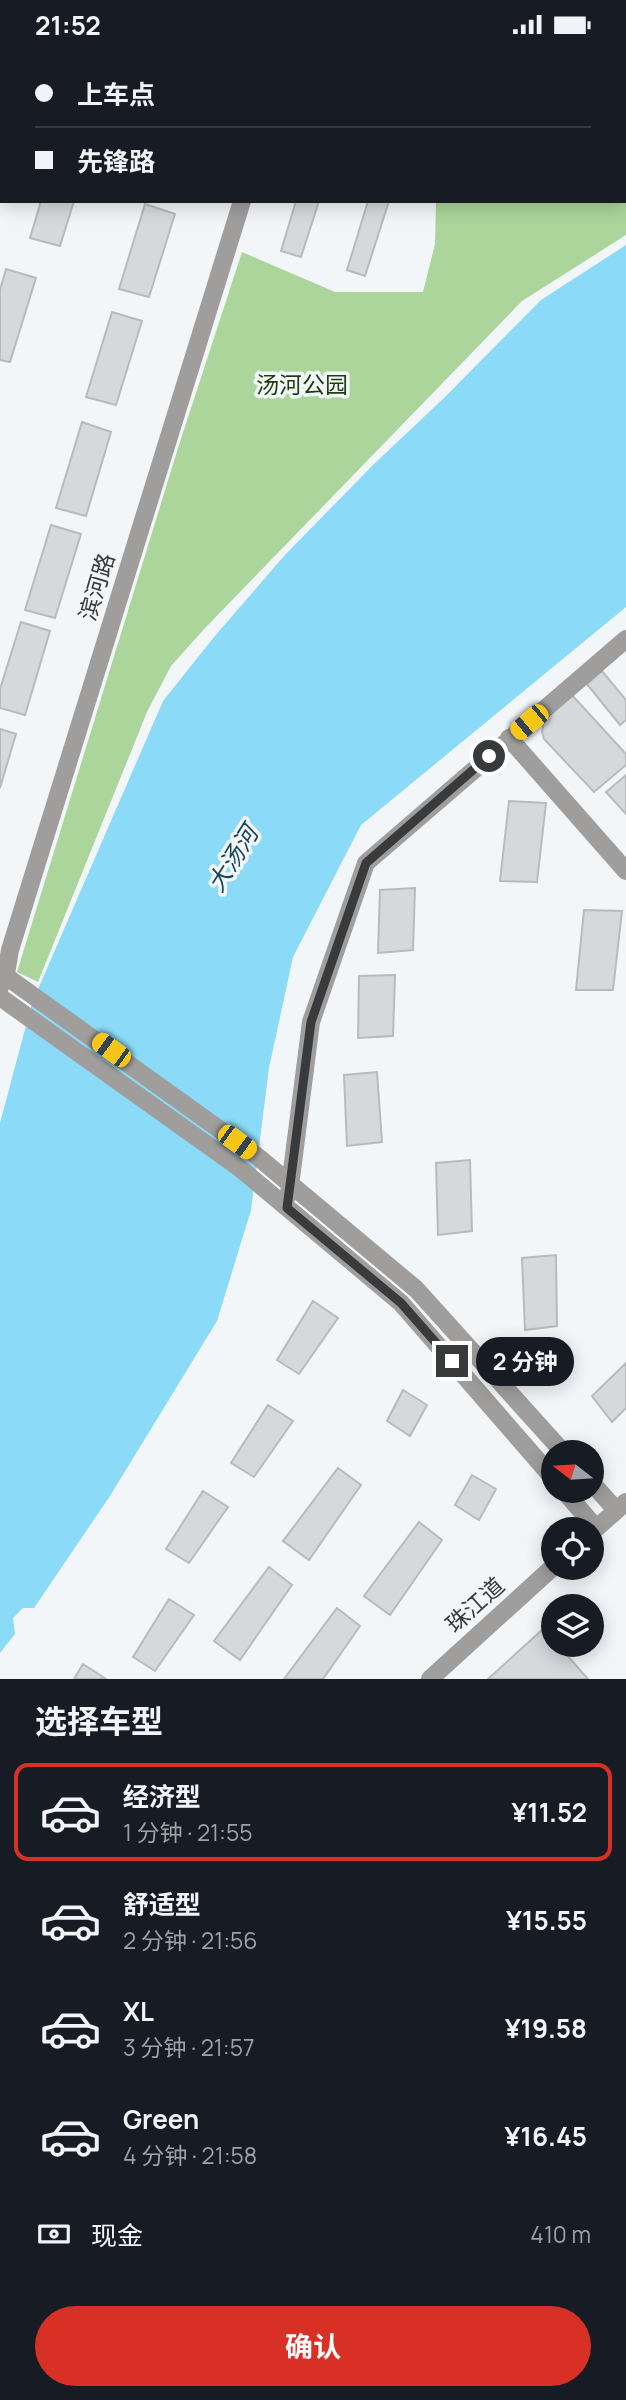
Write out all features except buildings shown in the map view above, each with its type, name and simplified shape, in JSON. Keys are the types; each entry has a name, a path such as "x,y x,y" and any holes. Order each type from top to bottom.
{"street":[{"name":"滨河路","path":"2,978 5,949 241,203"},
{"path":"287,1208 311,1022 366,863 626,639"},
{"path":"509,738 626,871"},
{"path":"2,978 258,1157 291,1184 416,1289 552,1440"},
{"path":"0,997 241,1169 401,1303 541,1464"},
{"path":"604,1493 621,1506 604,1521"},
{"path":"573,1503 584,1517"},
{"name":"珠江道","path":"430,1679 541,1578"}],"green space":[{"name":"汤河公园","path":"436,203 626,203 626,235 522,301 171,666 147,712 38,982 17,972 178,448 242,252 335,292 423,292 435,244"}],"water":[{"name":"大汤河","path":"626,245 626,607 361,825 293,957 269,1068 251,1210 217,1321 110,1496 34,1608 23,1608 13,1618 15,1634 0,1653 0,1123 32,1003 163,701 284,556 373,465 541,300"}],"route":[{"path":"452,1361 401,1303 287,1208 311,1022 366,863 489,756"}]}
